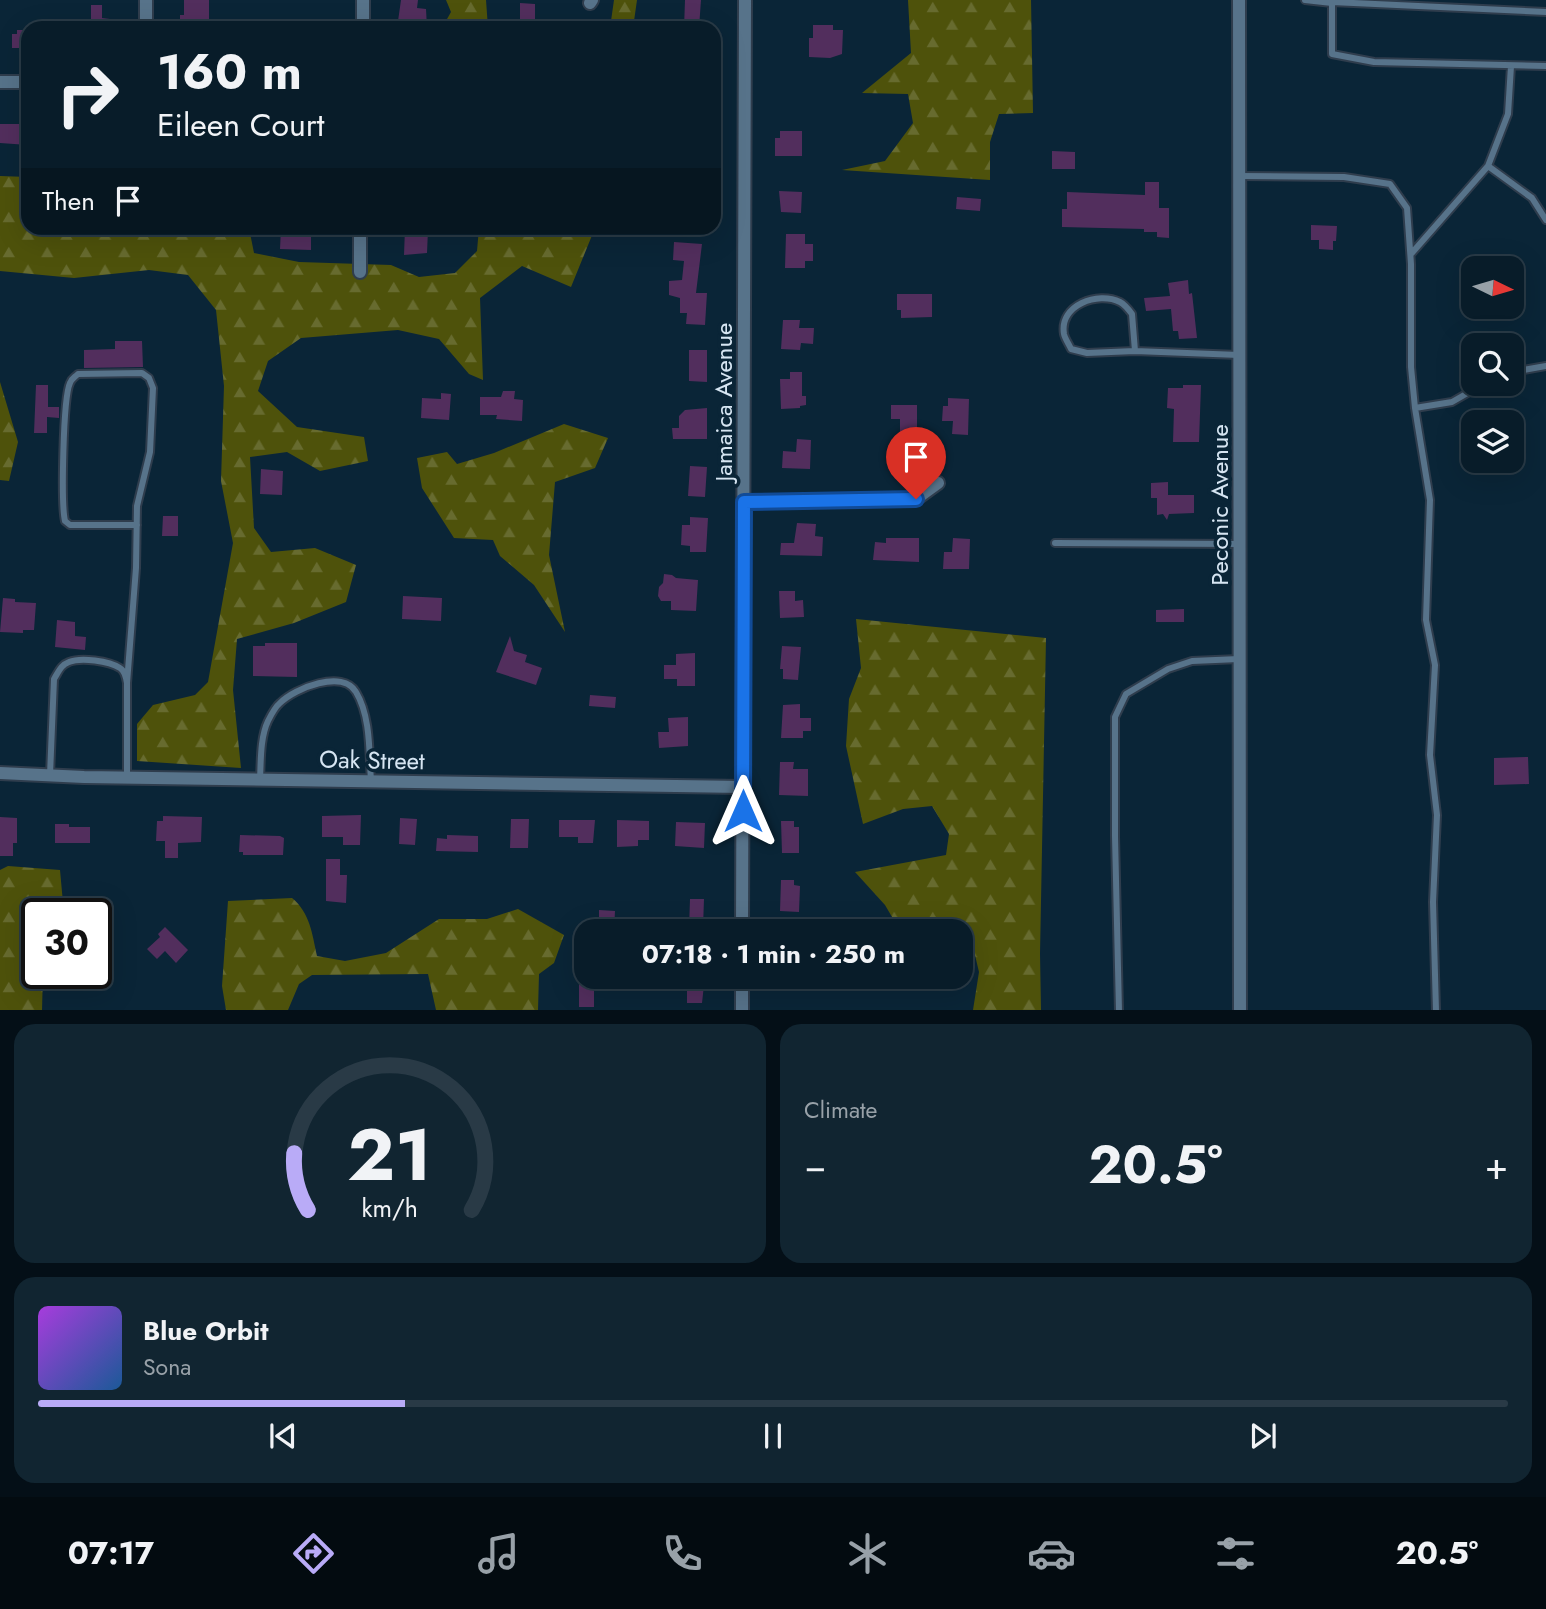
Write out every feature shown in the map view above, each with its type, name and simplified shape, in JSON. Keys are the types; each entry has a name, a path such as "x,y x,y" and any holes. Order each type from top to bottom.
{"street":[{"path":"146,0 146,21"},
{"path":"363,0 363,21"},
{"name":"Jamaica Avenue","path":"742,919 745,0"},
{"name":"Peconic Avenue","path":"1239,0 1240,1010"},
{"path":"0,82 21,82"},
{"path":"360,235 360,272"},
{"path":"744,502 916,499 938,483"},
{"name":"Oak Street","path":"0,773 743,788"},
{"path":"742,989 742,1010"}],"lane":[{"path":"1305,0 1546,12"},
{"path":"1332,2 1332,54 1374,62 1546,66"},
{"path":"1410,255 1488,166 1508,114 1511,66"},
{"path":"1488,166 1532,198 1546,220"},
{"path":"1239,176 1344,177 1390,184 1407,208 1411,367 1430,500 1426,620 1435,665 1430,755 1437,815 1433,902 1436,1010"},
{"path":"1135,351 1132,314 1121,302 1099,297 1074,306 1065,320 1065,334 1071,349 1087,353 1135,351 1240,355"},
{"path":"1524,370 1546,366"},
{"path":"127,777 127,683 135,580 137,506 151,439 153,388 149,378 142,373 78,374 71,381 68,390 64,434 65,522 70,526 136,525"},
{"path":"1415,408 1452,402 1462,396"},
{"path":"1055,543 1240,544"},
{"path":"1119,1010 1115,717 1126,694 1168,669 1192,661 1240,659"},
{"path":"50,775 54,679 61,666 72,660 104,663 119,667 125,673 127,683"},
{"path":"260,779 262,746 267,723 279,703 302,688 337,680 348,682 356,692 367,724 371,781"}],"green space":[{"path":"446,0 486,0 488,21 446,21 451,12"},
{"path":"614,0 637,0 634,21 611,21"},
{"path":"908,0 1031,0 1033,113 999,114 990,142 990,180 842,170 885,161 913,123 908,94 862,93 911,53"},
{"path":"0,176 21,177 21,235 250,235 254,253 299,262 391,265 419,277 455,273 477,251 478,235 592,235 571,287 522,266 480,298 483,380 469,374 439,339 398,330 301,338 268,361 258,391 297,427 364,437 368,461 320,471 287,452 250,457 254,528 271,552 315,548 356,565 346,602 294,623 237,639 233,690 241,768 137,761 137,724 153,705 195,695 208,682 233,543 221,481 224,386 216,310 188,275 149,270 74,278 0,271"},
{"path":"0,382 18,442 9,481 0,480"},
{"path":"564,424 608,438 595,468 555,482 549,555 565,632 534,585 500,556 493,540 454,538 422,488 417,458 447,452 457,464 494,453"},
{"path":"856,619 1046,638 1041,1010 973,1010 979,972 973,947 973,919 893,919 885,905 855,872 946,855 949,834 932,806 903,809 863,824 846,746 849,699 861,668"},
{"path":"8,866 60,870 63,898 21,898 21,989 43,989 42,1010 0,1010 0,870"},
{"path":"292,898 307,917 317,956 345,961 386,953 439,919 487,919 518,909 564,935 554,963 539,974 538,1010 436,1010 428,974 312,975 299,984 288,1010 226,1010 222,986 228,901"}],"building":[{"path":"184,0 209,0 209,21 180,21 180,15 184,15"},
{"path":"401,0 418,0 417,8 426,9 427,21 398,21"},
{"path":"685,0 701,0 700,21 684,21"},
{"path":"520,3 535,4 535,21 520,21"},
{"path":"91,5 102,5 102,18 126,21 91,21"},
{"path":"813,25 833,25 833,30 843,30 842,54 830,58 809,57 809,38 813,38"},
{"path":"17,30 21,30 21,48 12,48 12,34 17,34"},
{"path":"0,124 21,124 21,144 0,143"},
{"path":"780,131 802,131 802,156 775,156 775,138 780,138"},
{"path":"1052,151 1075,152 1075,169 1052,169"},
{"path":"1145,182 1159,182 1159,208 1169,208 1169,238 1157,237 1157,232 1144,232 1144,229 1062,227 1062,209 1067,209 1067,192 1145,195"},
{"path":"779,191 802,192 801,213 781,212"},
{"path":"957,197 981,199 980,211 956,209"},
{"path":"1311,225 1337,226 1333,250 1319,249 1319,240 1311,240"},
{"path":"786,234 805,234 805,244 813,244 813,261 805,261 805,268 785,268"},
{"path":"281,235 311,235 311,250 280,249"},
{"path":"405,235 428,235 427,253 404,255"},
{"path":"674,242 702,244 696,293 707,293 705,325 686,324 687,313 680,313 680,298 669,295 669,281 682,280 684,261 673,260"},
{"path":"1188,280 1197,338 1179,339 1178,331 1173,331 1171,309 1146,311 1144,298 1170,296 1168,283"},
{"path":"897,294 932,294 932,317 901,318 901,310 897,310"},
{"path":"783,320 800,320 799,328 814,328 813,344 801,343 800,350 781,349"},
{"path":"115,341 142,341 143,367 84,368 84,350 115,349"},
{"path":"689,350 707,350 707,382 689,381"},
{"path":"790,372 802,372 802,396 806,396 806,405 781,409 780,379 790,379"},
{"path":"36,385 48,385 48,407 59,407 59,418 47,417 47,433 34,433"},
{"path":"1183,385 1201,385 1199,442 1173,442 1174,409 1167,408 1168,388 1183,388"},
{"path":"503,391 515,391 514,399 523,400 522,421 496,419 497,415 480,415 480,397 501,397"},
{"path":"441,393 451,394 449,420 421,418 422,398 441,399"},
{"path":"948,398 969,399 968,435 952,434 953,421 942,421 943,406 948,406"},
{"path":"891,405 917,405 917,434 900,434 900,419 891,419"},
{"path":"707,408 707,439 673,439 672,428 679,428 679,416 685,410"},
{"path":"797,439 811,440 810,469 782,468 783,451 796,452"},
{"path":"690,466 707,467 705,497 688,496"},
{"path":"261,469 283,471 282,495 260,494"},
{"path":"1168,482 1168,495 1194,495 1194,513 1169,514 1167,520 1163,514 1157,515 1157,498 1151,498 1151,483"},
{"path":"163,516 178,516 178,536 162,536"},
{"path":"690,517 708,518 706,552 690,552 690,546 681,545 682,525 690,525"},
{"path":"797,523 816,524 815,536 823,537 822,556 780,555 781,543 794,543"},
{"path":"886,538 919,538 919,562 873,560 875,542 886,543"},
{"path":"953,538 970,539 969,569 943,569 944,552 952,552"},
{"path":"664,574 698,580 696,611 671,610 671,601 661,601 658,596 659,587 663,583"},
{"path":"779,591 795,591 795,601 803,600 804,617 780,618"},
{"path":"403,596 442,598 441,621 402,619"},
{"path":"3,598 15,599 15,602 36,603 34,630 23,630 23,633 0,632"},
{"path":"1184,609 1184,622 1156,622 1156,610"},
{"path":"57,620 75,622 75,636 86,637 85,650 55,647"},
{"path":"510,636 514,651 527,655 525,662 542,668 536,685 496,672"},
{"path":"265,643 297,643 297,677 253,676 253,646 265,646"},
{"path":"782,646 801,647 798,680 783,679 783,669 780,669"},
{"path":"695,653 695,686 677,686 677,679 664,679 664,665 676,665 676,654"},
{"path":"590,695 616,697 615,708 589,706"},
{"path":"800,704 800,718 811,718 811,731 803,731 803,738 781,738 783,705"},
{"path":"688,717 688,746 659,748 658,732 669,732 668,718"},
{"path":"1528,757 1529,784 1494,785 1494,758"},
{"path":"780,762 794,762 793,769 808,769 808,796 779,795"},
{"path":"361,815 360,845 343,845 343,837 322,837 322,816"},
{"path":"163,816 202,817 201,842 178,843 178,858 165,858 165,841 156,841 157,821 163,821"},
{"path":"0,817 17,818 17,843 13,843 13,856 0,856"},
{"path":"400,818 417,819 415,845 399,844"},
{"path":"511,819 529,819 528,848 510,848"},
{"path":"559,820 595,820 593,843 578,843 578,837 559,837"},
{"path":"617,820 649,821 649,840 638,840 638,846 617,847"},
{"path":"781,821 794,821 794,827 799,827 799,853 782,853"},
{"path":"676,822 705,823 704,848 675,846"},
{"path":"55,824 90,827 90,843 55,843"},
{"path":"240,835 280,836 284,838 283,855 243,855 243,852 239,852"},
{"path":"447,835 478,836 478,852 436,851 437,838 447,839"},
{"path":"326,859 340,859 340,875 347,875 346,903 326,901"},
{"path":"781,880 794,880 794,885 800,886 799,912 780,911"},
{"path":"690,899 704,899 703,919 689,919"},
{"path":"599,910 615,911 615,919 599,919"},
{"path":"165,927 188,950 176,963 165,951 157,959 147,949 160,937 158,934"},
{"path":"579,989 594,989 594,1007 579,1007"},
{"path":"682,989 704,989 702,1003 687,1003 687,990"}],"route":[{"path":"743,811 744,502 916,499"}]}
